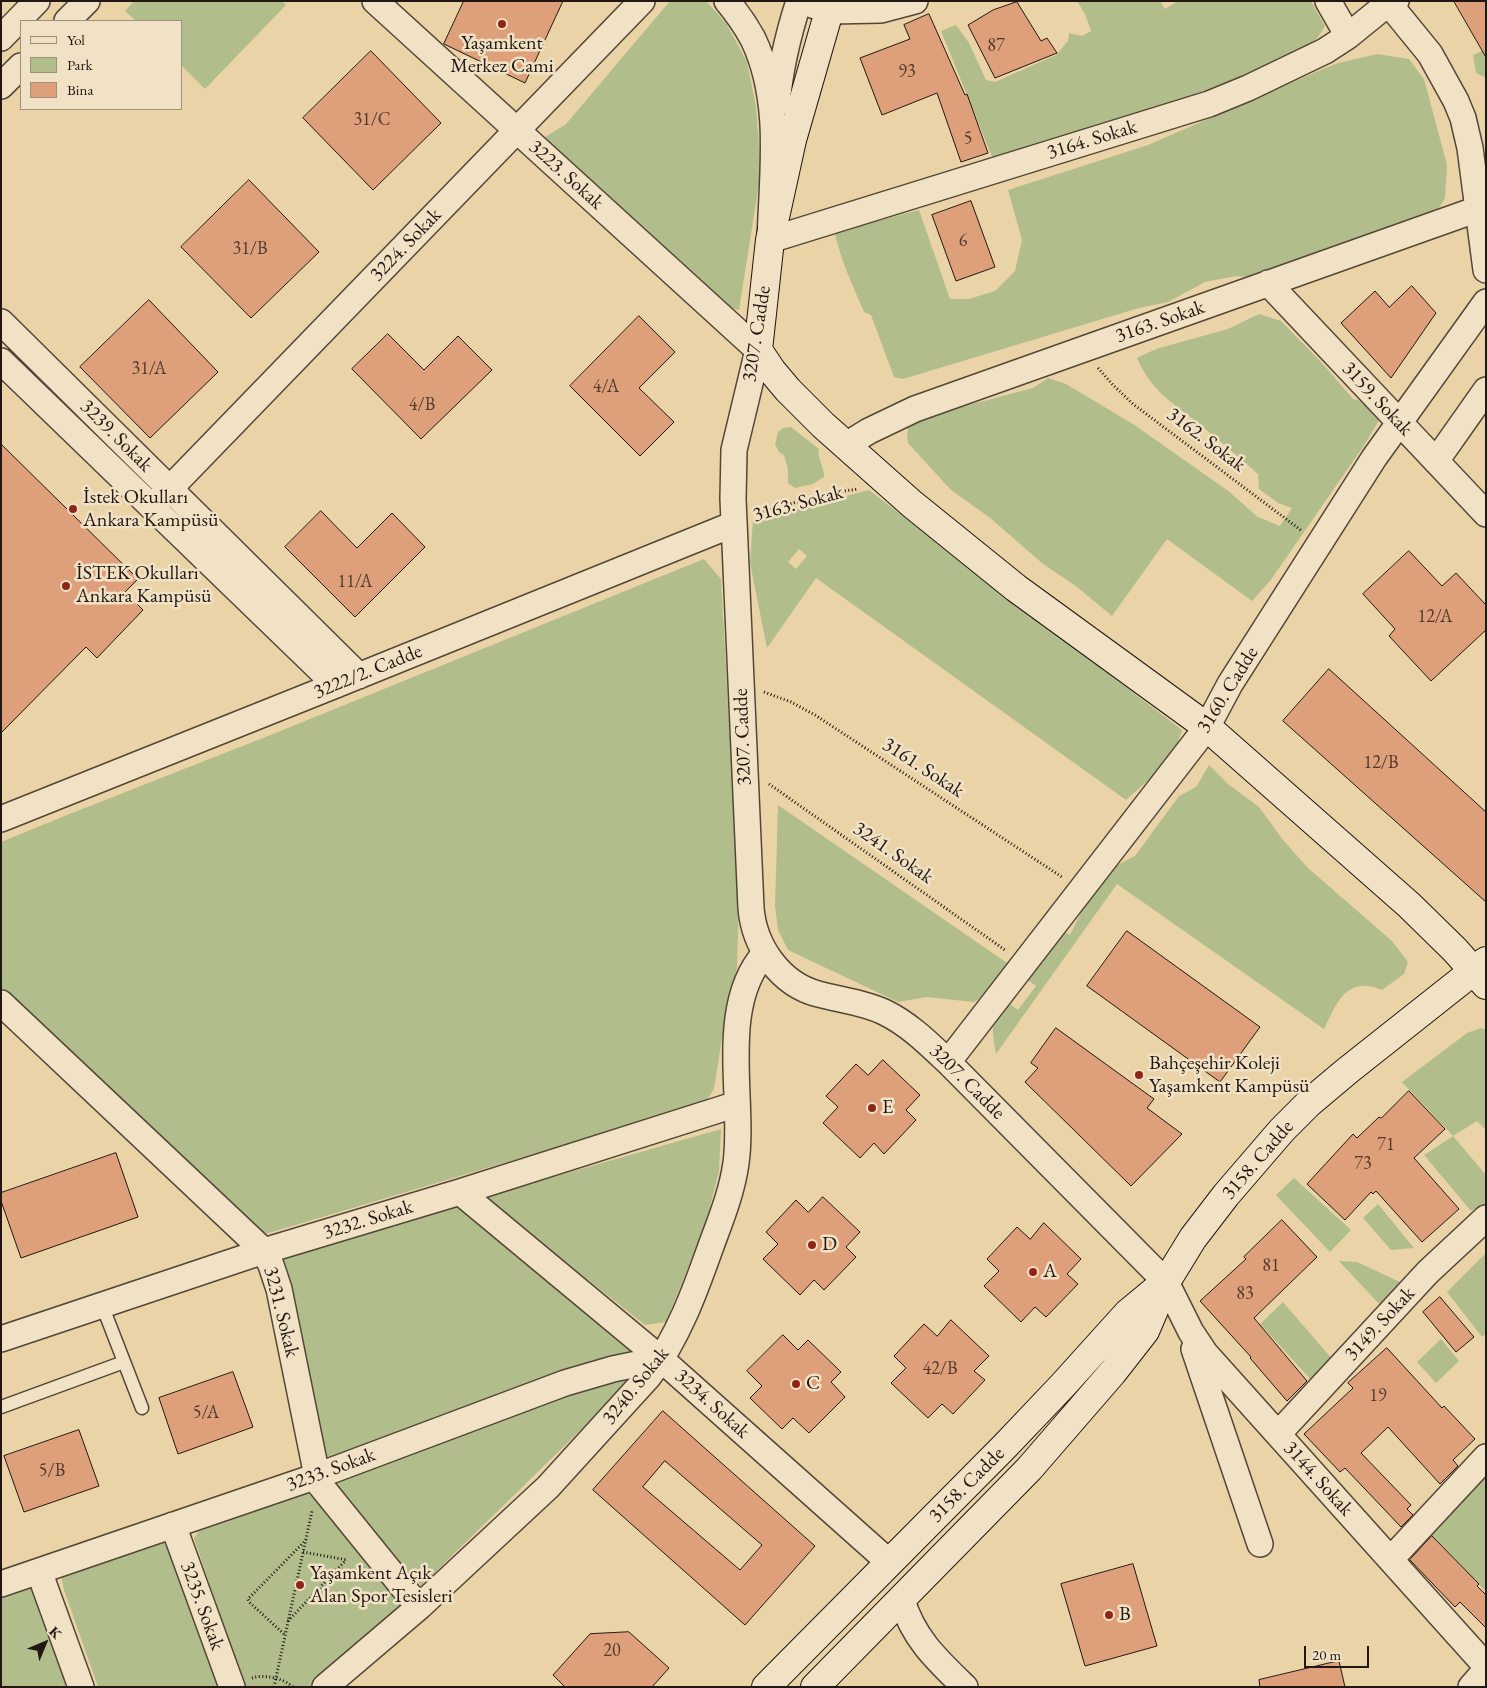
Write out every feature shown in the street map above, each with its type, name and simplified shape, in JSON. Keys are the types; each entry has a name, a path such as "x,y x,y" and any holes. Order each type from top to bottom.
{"street":[{"path":"1,38 37,1"},
{"path":"68,20 87,1"},
{"name":"3223. Sokak","path":"375,1 758,350"},
{"name":"3224. Sokak","path":"152,507 642,1"},
{"path":"727,1 741,19 753,40 761,60 771,97 773,142 770,240"},
{"path":"773,142 782,64 790,30 801,1 831,6 881,10 915,1"},
{"path":"1328,1 1348,36"},
{"path":"1393,3 1439,68 1478,144 1478,209 1486,270"},
{"name":"3164. Sokak","path":"770,240 1209,104 1306,61 1348,36 1369,18 1393,3"},
{"name":"3207. Cadde","path":"831,6 792,140 770,240 758,350 734,450 734,524 752,920 759,942 765,953 786,977 800,987 815,994 868,1006 885,1012 912,1030 948,1062 1166,1282"},
{"path":"1,86 20,67"},
{"name":"3163. Sokak","path":"846,445 869,431 915,409 1478,209"},
{"name":"3159. Sokak","path":"1268,284 1486,514"},
{"name":"3160. Cadde","path":"948,1062 1207,727 1230,684 1385,442 1486,302"},
{"name":"3239. Sokak","path":"1,322 170,489 348,681"},
{"path":"758,350 788,390 846,445 952,538 1016,588 1207,727 1482,972"},
{"name":"3239. Sokak","path":"1,362 152,507 348,681"},
{"path":"1436,461 1486,390"},
{"name":"3222/2. Cadde","path":"1,819 348,681 734,524"},
{"name":"3240. Sokak","path":"325,1687 419,1607 548,1487 643,1383 661,1359 697,1284 728,1199 736,1163 738,1126 737,1038 743,995 747,979 765,953"},
{"name":"3158. Cadde","path":"815,1687 1029,1469 1113,1372 1145,1331 1166,1282 1193,1238 1226,1195 1282,1130 1347,1071 1482,972"},
{"name":"3231. Sokak","path":"1,1003 264,1251 279,1289 318,1479 328,1496 419,1607"},
{"name":"3232. Sokak","path":"1,1339 264,1251 460,1192 737,1104"},
{"name":"3234. Sokak","path":"460,1192 661,1359 890,1563"},
{"name":"3149. Sokak","path":"1278,1434 1428,1272 1486,1218"},
{"name":"3158. Cadde","path":"766,1687 1034,1416 1128,1313 1166,1282"},
{"name":"3144. Sokak","path":"1166,1282 1185,1321 1205,1353 1486,1666"},
{"path":"1185,1321 1260,1544"},
{"name":"3233. Sokak","path":"1,1584 173,1525 318,1479 566,1383 613,1369 661,1359"},
{"path":"1391,1559 1486,1456"},
{"name":"3235. Sokak","path":"173,1525 240,1683"},
{"path":"890,1563 910,1622 932,1655 964,1687"},
{"path":"39,1571 81,1687"},
{"path":"1471,1687 1486,1670"}],"lane":[{"path":"102,1305 142,1408"},
{"path":"1,1407 124,1362"}],"path":[{"name":"3162. Sokak","path":"1089,347 1097,366 1113,386 1133,404 1319,544"},
{"name":"3163. Sokak","path":"734,524 760,512 823,494 873,487 893,487"},
{"name":"3161. Sokak","path":"741,690 765,692 791,702 815,715 1081,890"},
{"name":"3241. Sokak","path":"744,767 1024,963"},
{"path":"274,1687 318,1479"},
{"path":"285,1635 248,1599 306,1540"},
{"path":"303,1552 386,1567"},
{"path":"288,1622 346,1560"},
{"path":"240,1683 260,1676 287,1682 293,1687"}],"green space":[{"path":"134,1 282,1 286,5 205,89 182,66 182,20 135,20 125,11"},
{"path":"670,1 706,1 726,23 747,62 756,106 761,171 739,310 726,307 542,139 566,124"},
{"path":"1077,1 1160,1 1165,9 1178,1 1311,1 1325,26 1313,45 1295,56 1106,128 995,164 941,31 956,25 969,43 986,80 995,82 1056,55 1068,41 1069,33 1082,36 1091,31 1085,14"},
{"path":"1486,49 1486,78 1476,73 1473,55"},
{"path":"1377,54 1409,59 1424,79 1447,165 1445,198 1437,212 1256,278 1236,276 1205,282 1168,302 1139,308 903,379 894,377 871,315 864,312 852,283 835,234 850,228 919,210 950,299 969,299 995,291 1015,271 1022,240 1008,190 1148,145 1338,63"},
{"path":"1259,314 1281,321 1323,364 1353,399 1368,403 1381,417 1363,447 1270,581 1252,601 1167,539 1112,616 1077,587 1042,563 989,517 951,490 908,443 909,423 929,411 961,407 1033,388 1048,378 1066,384 1133,424 1227,490 1258,517 1280,526 1292,508 1278,503 1259,489 1258,474 1162,394 1148,379 1137,358 1156,349 1228,329"},
{"path":"791,427 819,449 824,477 813,484 795,488 788,483 788,469 784,455 779,452 775,444 778,432 783,428"},
{"path":"869,490 1182,730 1173,758 1126,800 816,578 767,648 750,563 753,520","holes":["799,549 807,556 796,569 788,562"]},
{"path":"704,559 721,579 739,900 737,969 727,1007 714,1089 705,1103 262,1235 1,992 1,842"},
{"path":"1209,765 1228,784 1259,807 1283,840 1308,868 1392,941 1408,962 1404,974 1382,990 1370,986 1360,986 1352,989 1339,1001 1324,1029 1117,884 996,1054 993,1026 996,1013 1003,999 1018,1010 1036,986 1022,976 1059,928 1070,935 1094,886 1104,872 1135,856 1179,796 1196,787"},
{"path":"778,805 1010,965 984,996 974,1002 926,997 898,1002 788,950 778,930 775,906"},
{"path":"1481,1028 1486,1030 1486,1130 1477,1121 1453,1136 1402,1082 1467,1033"},
{"path":"721,1129 719,1171 706,1223 666,1322 645,1325 487,1200 490,1195"},
{"path":"1453,1136 1486,1175 1486,1204 1471,1211 1424,1155"},
{"path":"1294,1178 1351,1230 1330,1252 1276,1195"},
{"path":"1378,1204 1414,1248 1391,1250 1363,1218"},
{"path":"449,1206 462,1208 645,1355 638,1374 421,1586 335,1487 335,1478 321,1461 279,1257"},
{"path":"1486,1253 1486,1333 1482,1337 1447,1292"},
{"path":"1339,1261 1357,1262 1400,1282 1380,1305"},
{"path":"1283,1302 1333,1360 1312,1381 1260,1324"},
{"path":"1441,1339 1459,1361 1436,1383 1417,1362"},
{"path":"1486,1470 1486,1592 1429,1532"},
{"name":"Yaşamkent Açık Alan Spor Tesisleri","path":"306,1494 313,1494 403,1600 401,1607 311,1687 244,1687 194,1538 199,1531"},
{"path":"170,1539 225,1687 98,1687 64,1590 61,1575"},
{"path":"36,1583 73,1687 1,1687 1,1594"}],"building":[{"name":"Yaşamkent Merkez Cami","path":"464,1 563,1 525,83 444,44"},
{"path":"1454,1 1486,1 1486,57"},
{"path":"1017,2 1041,41 1047,38 1057,53 995,78 968,25 993,10"},
{"path":"929,14 965,95 967,94 988,153 961,162 937,93 882,115 860,58 910,39 904,25"},
{"path":"371,51 441,123 373,190 303,118"},
{"path":"249,180 319,252 251,318 181,247"},
{"path":"971,201 995,267 956,281 932,215"},
{"path":"1412,286 1436,313 1391,378 1341,323 1375,291 1389,307"},
{"path":"149,300 218,372 150,438 80,367"},
{"path":"639,316 675,352 639,388 674,422 640,456 570,386"},
{"path":"388,334 424,370 458,336 492,370 421,439 352,369"},
{"name":"İSTEK Okulları Ankara Kampüsü","path":"1,444 138,579 125,592 143,610 97,658 86,647 1,733"},
{"path":"321,511 357,548 392,513 425,547 355,617 285,547"},
{"path":"1409,551 1442,586 1456,573 1486,605 1486,630 1431,681 1389,636 1395,629 1363,594"},
{"path":"1329,669 1486,812 1486,902 1283,721"},
{"path":"1127,931 1260,1027 1220,1082 1087,986"},
{"path":"1056,1028 1154,1099 1147,1108 1182,1134 1131,1186 1025,1082 1038,1068 1031,1063"},
{"name":"E","path":"883,1060 920,1095 906,1110 916,1120 884,1154 874,1143 860,1158 823,1123 838,1107 826,1096 856,1064 868,1075"},
{"path":"1409,1091 1445,1129 1414,1158 1459,1209 1422,1242 1376,1191 1373,1194 1371,1192 1345,1220 1307,1184 1353,1134 1357,1138"},
{"path":"116,1153 138,1217 21,1258 1,1201 1,1193"},
{"name":"D","path":"823,1197 860,1232 846,1247 856,1257 824,1290 814,1280 800,1295 763,1259 778,1244 766,1232 796,1200 808,1212"},
{"path":"1282,1220 1317,1257 1254,1318 1307,1381 1287,1401 1251,1357 1200,1301 1246,1259 1244,1257"},
{"name":"A","path":"1044,1223 1081,1259 1067,1274 1078,1284 1046,1317 1035,1307 1021,1322 984,1286 999,1271 987,1259 1017,1227 1030,1239"},
{"path":"1440,1297 1474,1337 1456,1352 1423,1312"},
{"path":"951,1320 989,1356 974,1371 985,1380 953,1414 942,1404 928,1418 891,1383 906,1368 894,1356 924,1324 937,1336"},
{"name":"C","path":"783,1335 798,1350 808,1340 841,1372 831,1382 845,1397 809,1433 793,1418 782,1429 750,1398 762,1386 747,1371"},
{"path":"1387,1348 1442,1408 1444,1406 1475,1439 1453,1460 1458,1466 1440,1484 1388,1427 1361,1453 1411,1505 1407,1509 1413,1515 1401,1527 1345,1468 1340,1472 1304,1434 1353,1388 1348,1383"},
{"path":"233,1372 253,1427 178,1454 159,1398"},
{"path":"663,1411 815,1546 745,1625 593,1490","holes":["665,1461 762,1545 740,1570 643,1487"]},
{"path":"79,1430 99,1486 24,1512 4,1456"},
{"path":"1432,1536 1479,1584 1477,1586 1486,1595 1486,1628 1460,1602 1455,1607 1410,1560"},
{"name":"B","path":"1133,1564 1157,1646 1085,1666 1061,1584"},
{"path":"629,1632 669,1668 652,1687 565,1687 553,1675 590,1634"},
{"path":"1339,1661 1345,1687 1260,1687 1259,1680"}],"place":[{"name":"Yaşamkent Merkez Cami","path":"502,24"},
{"name":"İstek Okulları Ankara Kampüsü","path":"73,509"},
{"name":"İSTEK Okulları Ankara Kampüsü","path":"66,586"},
{"name":"Bahçeşehir Koleji Yaşamkent Kampüsü","path":"1139,1075"},
{"name":"E","path":"872,1108"},
{"name":"D","path":"812,1245"},
{"name":"A","path":"1033,1272"},
{"name":"C","path":"796,1384"},
{"name":"Yaşamkent Açık Alan Spor Tesisleri","path":"300,1585"},
{"name":"B","path":"1109,1615"}]}
